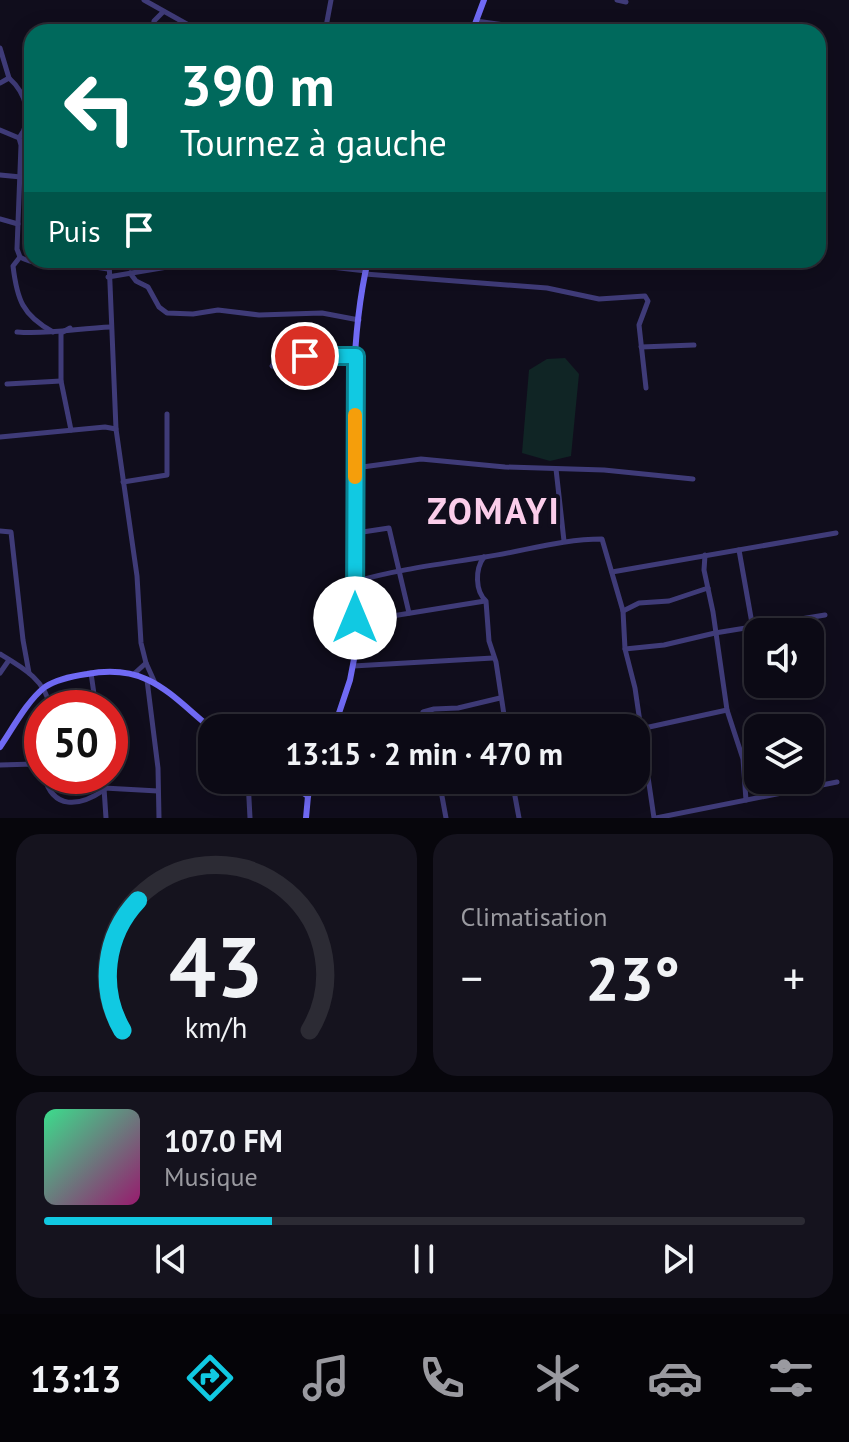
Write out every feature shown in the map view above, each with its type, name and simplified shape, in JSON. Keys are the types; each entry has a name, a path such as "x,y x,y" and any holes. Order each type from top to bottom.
{"main road":[{"path":"475,24 484,0"},
{"path":"338,714 353,666 356,628 356,356 367,268"},
{"path":"0,747 44,688 62,679 91,673 135,673 147,678 198,718"},
{"path":"306,818 309,794"}],"street":[{"path":"144,0 186,24"},
{"path":"326,24 330,0"},
{"path":"617,0 626,2"},
{"path":"154,24 163,12"},
{"path":"476,21 497,24"},
{"path":"0,48 9,78 22,92 24,102"},
{"path":"0,83 9,78"},
{"path":"0,130 19,138"},
{"path":"20,257 17,249 21,177 19,138 24,132"},
{"path":"0,175 21,177"},
{"path":"0,219 18,224"},
{"path":"20,257 24,258"},
{"path":"20,257 13,266 19,299 26,312 53,332"},
{"path":"102,268 108,269 116,429 137,576 141,643 155,683"},
{"path":"108,277 160,268"},
{"path":"337,268 547,288 599,299 645,296 648,301 639,325 646,388"},
{"path":"130,273 136,281 148,287 159,307 167,313 193,314 218,310 259,315 322,313 359,320"},
{"path":"17,332 41,334 70,328 111,327"},
{"path":"70,328 61,333 61,381 71,430"},
{"path":"641,347 694,345"},
{"path":"272,366 289,357 356,356"},
{"path":"7,384 61,381"},
{"path":"123,482 167,475 167,414"},
{"path":"0,437 105,427 116,429"},
{"path":"355,468 421,459 505,467 604,470 693,479"},
{"path":"556,469 564,541"},
{"path":"356,533 389,528 409,613"},
{"path":"0,531 11,532 29,673"},
{"path":"612,572 836,533"},
{"path":"356,582 398,570 564,541 602,539 623,611 625,649 638,714"},
{"path":"739,550 751,618"},
{"path":"705,555 704,570 727,710 743,759 746,800"},
{"path":"484,557 479,564 478,588 481,598 486,601"},
{"path":"623,611 639,603 669,601 708,588"},
{"path":"356,628 386,617 486,601"},
{"path":"486,601 487,626 503,714"},
{"path":"810,618 825,615"},
{"path":"625,649 744,630"},
{"path":"0,654 29,673 44,688"},
{"path":"353,666 493,658"},
{"path":"0,673 9,660"},
{"path":"135,673 146,663"},
{"path":"91,673 93,690"},
{"path":"147,678 158,768 159,818"},
{"path":"424,714 427,710 458,708 500,698"},
{"path":"650,727 727,710"},
{"path":"0,765 24,766"},
{"path":"650,788 655,818 837,782"},
{"path":"128,790 158,791"},
{"path":"52,794 62,801 85,801 96,794"},
{"path":"104,794 106,818"},
{"path":"249,794 250,818"},
{"path":"438,818 446,817 442,794"},
{"path":"515,794 519,818"}],"green space":[{"path":"565,358 579,374 571,456 550,461 522,453 529,370 547,359"}],"slow traffic":[{"path":"355,415 355,477"}],"district":[{"name":"ZOMAYI","path":"494,511"}],"route":[{"path":"305,356 356,356 355,618"}]}
